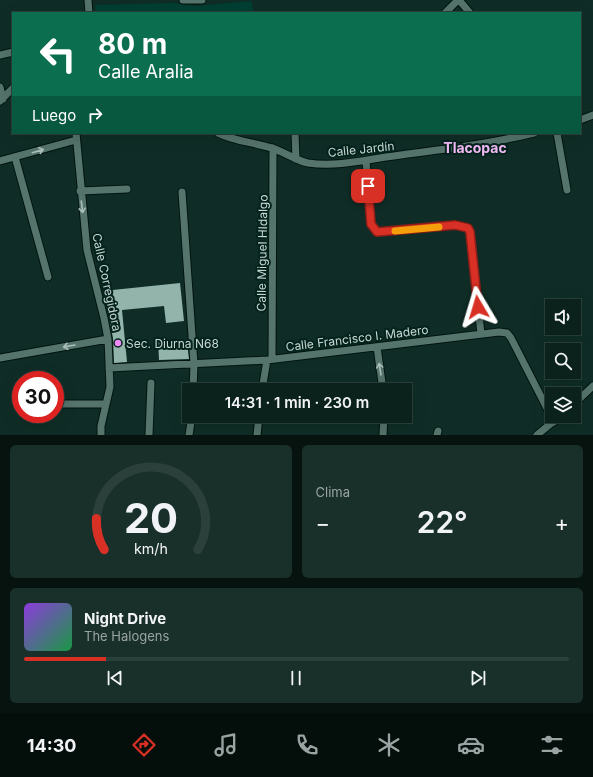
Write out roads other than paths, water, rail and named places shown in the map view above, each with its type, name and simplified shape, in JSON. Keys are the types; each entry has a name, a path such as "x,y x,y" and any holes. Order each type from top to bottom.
{"street":[{"path":"88,0 89,12"},
{"path":"182,0 202,0"},
{"path":"446,12 458,0 469,12"},
{"path":"0,55 12,52"},
{"path":"0,87 1,100"},
{"path":"1,100 12,89"},
{"path":"581,120 593,115"},
{"name":"Calle Jardín","path":"221,134 241,141 273,148 306,163 322,164 366,161 471,146 529,134"},
{"path":"295,134 296,159"},
{"path":"557,134 567,190"},
{"path":"0,161 76,136"},
{"name":"Calle Corregidora","path":"76,136 80,191 87,250 108,340 110,387 101,435"},
{"name":"Calle Miguel HIdalgo","path":"264,383 269,359 273,148"},
{"path":"15,157 48,277"},
{"path":"366,161 371,224 377,232 455,225 468,228 470,232 481,334"},
{"path":"80,191 127,189"},
{"path":"182,192 194,364 193,383"},
{"name":"Calle Francisco I. Madero","path":"109,368 269,359 499,332 507,333 511,338 545,404"},
{"path":"0,358 108,340"},
{"path":"377,347 382,383"},
{"path":"149,435 151,383"},
{"path":"581,398 593,386"},
{"path":"581,400 593,391"},
{"path":"64,404 106,404"},
{"path":"189,435 191,423"},
{"path":"257,435 258,423"},
{"path":"383,435 384,423"},
{"path":"537,435 553,423"}],"place":[{"name":"Sec. Diurna N68","path":"118,343"}],"district":[{"name":"Tlacopac","path":"475,147"}]}
